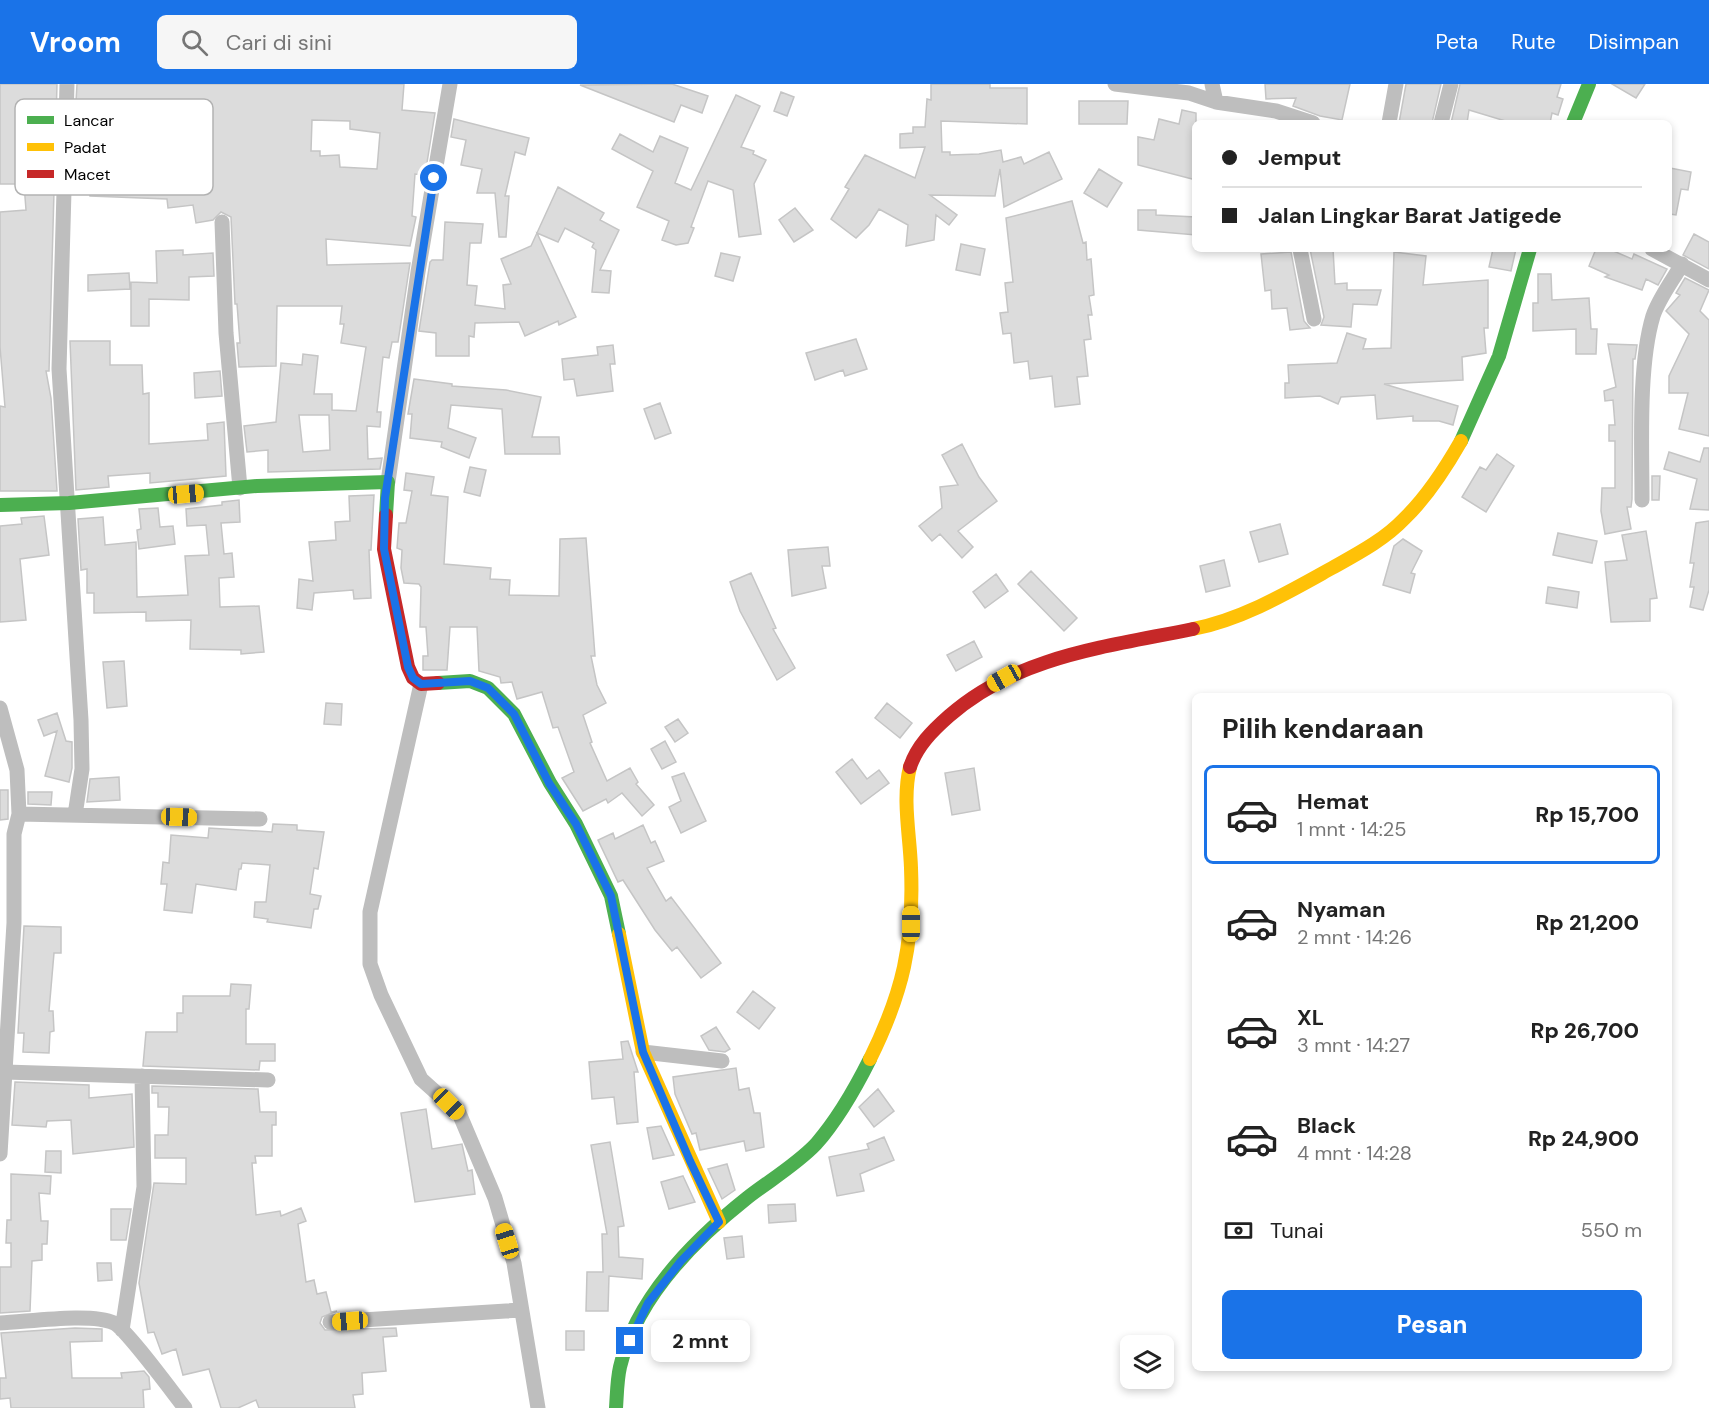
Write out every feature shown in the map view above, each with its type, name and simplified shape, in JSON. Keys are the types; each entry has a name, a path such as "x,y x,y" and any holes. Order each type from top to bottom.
{"main road":[{"path":"1575,120 1590,84"},
{"path":"616,1408 621,1361 648,1303 681,1261 719,1222 816,1144 851,1090 882,1033 901,986 909,956 908,789 911,765 917,751 938,726 975,694 1004,678 1057,659 1214,624 1260,606 1382,540 1424,497 1468,425 1497,365 1529,252"},
{"path":"0,505 69,503 240,488 388,482 384,549 408,667 413,678 421,684 470,681 482,684 514,714 549,783 581,833 611,896 643,1052 719,1222"}],"street":[{"path":"67,84 67,99"},
{"path":"388,482 418,272 450,84"},
{"path":"1115,84 1189,93 1216,102 1276,111 1302,120"},
{"path":"1212,84 1216,102"},
{"path":"1390,120 1396,84"},
{"path":"1442,120 1451,84"},
{"path":"63,195 58,369 69,503 81,720 82,770 75,815"},
{"path":"222,222 226,333 240,488"},
{"path":"1301,252 1314,319"},
{"path":"1658,252 1709,280"},
{"path":"1642,500 1642,409 1648,345 1654,315 1682,264"},
{"path":"421,684 370,912 370,964 381,995 421,1079 459,1113 495,1198 514,1263 538,1408"},
{"path":"0,708 17,770 19,814 14,834 14,923 0,1154"},
{"path":"19,814 260,819"},
{"path":"643,1052 722,1061"},
{"path":"5,1072 268,1080"},
{"path":"122,1330 144,1187 142,1076"},
{"path":"330,1322 521,1310"},
{"path":"0,1323 64,1318 110,1321 122,1330 185,1408"}],"building":[{"path":"0,84 57,84 57,99 15,99 15,184 0,184"},
{"path":"77,84 404,84 402,110 435,113 425,175 415,174 412,216 416,217 410,246 326,239 327,265 410,263 398,342 392,342 389,358 383,357 377,412 381,412 380,427 367,426 368,459 382,458 380,469 268,472 268,450 247,452 244,426 276,422 281,363 302,365 303,354 318,356 314,394 332,394 332,410 356,411 366,347 341,343 344,324 340,324 342,306 277,306 276,366 239,367 237,343 240,343 237,304 235,304 231,217 221,212 213,220 196,223 193,205 168,208 167,199 90,196 213,195 213,99 76,99","holes":["312,120 350,121 350,129 380,133 377,169 340,167 339,155 320,156 320,151 311,151","299,415 329,415 330,450 303,452"]},
{"path":"672,84 708,96 702,113 681,105 674,122 580,85"},
{"path":"931,84 990,84 990,88 1027,88 1027,124 941,121 942,152 950,152 950,155 979,154 1001,150 1003,162 1021,157 1024,164 1049,152 1062,179 1004,207 1000,169 995,196 930,195 957,215 949,225 936,215 934,240 906,246 908,225 879,209 869,225 856,238 831,219 849,189 845,187 865,155 915,178 925,147 900,148 900,134 913,133 913,127 925,127 927,99 931,100"},
{"path":"1265,84 1350,84 1342,120 1320,116 1293,106 1296,98 1266,99"},
{"path":"1406,84 1441,84 1433,120 1400,120"},
{"path":"1460,84 1561,84 1557,97 1563,99 1558,115 1552,113 1551,120 1502,120 1469,110 1467,120 1452,120"},
{"path":"1612,84 1645,84 1636,98"},
{"path":"781,92 794,97 787,116 774,111"},
{"path":"736,95 760,106 741,147 754,151 753,154 766,160 754,184 761,234 739,237 733,190 708,181 691,227 694,228 688,243 676,245 662,240 669,221 637,207 653,171 612,149 620,134 653,152 660,136 688,148 675,183 691,190"},
{"path":"1079,101 1128,101 1127,124 1079,124"},
{"path":"1182,110 1196,113 1196,120 1192,120 1192,179 1138,165 1138,137 1154,140 1159,119 1179,124"},
{"path":"454,119 529,138 525,155 515,152 505,196 509,196 506,237 499,237 495,193 477,193 482,169 461,165 466,140 451,137"},
{"path":"1672,168 1691,172 1688,190 1681,189 1676,215 1672,214"},
{"path":"1099,169 1122,183 1107,207 1084,193"},
{"path":"558,187 604,213 600,220 619,230 600,270 611,271 609,293 592,292 596,250 592,247 594,243 565,228 558,242 537,233 576,317 559,325 558,321 525,336 519,322 475,323 474,337 469,336 469,356 436,356 436,333 419,331 430,262 443,260 445,222 483,224 481,243 470,243 467,285 477,286 475,305 505,309 503,285 511,284 501,259 531,246"},
{"path":"25,195 54,195 49,371 46,371 51,398 57,491 0,491 0,406 5,407 0,347 0,212 26,210"},
{"path":"1072,201 1083,243 1086,242 1087,260 1091,259 1094,295 1089,296 1092,315 1088,315 1091,339 1084,340 1088,376 1077,377 1080,404 1055,407 1052,376 1030,379 1028,361 1014,363 1011,333 1003,334 1000,313 1008,312 1005,283 1013,282 1006,218"},
{"path":"795,208 813,230 794,242 779,220"},
{"path":"1138,210 1156,210 1156,215 1192,217 1192,235 1138,230"},
{"path":"1694,234 1709,242 1709,269 1683,255"},
{"path":"961,244 985,249 980,275 956,270"},
{"path":"183,250 183,255 213,253 214,276 189,277 189,300 149,299 149,326 131,326 131,282 157,283 156,251"},
{"path":"1291,252 1304,321 1310,328 1290,330 1287,308 1272,309 1271,290 1265,291 1261,254"},
{"path":"1311,252 1333,252 1335,284 1347,283 1347,290 1381,290 1377,305 1353,304 1351,327 1321,325 1324,317"},
{"path":"1394,252 1426,256 1423,285 1488,280 1488,328 1484,328 1486,353 1462,357 1463,380 1384,384 1458,406 1453,425 1439,421 1413,421 1413,416 1377,419 1375,395 1341,397 1338,404 1320,396 1285,398 1285,383 1289,383 1288,365 1337,363 1347,333 1366,339 1363,349 1391,348"},
{"path":"1492,252 1515,252 1511,271 1489,267"},
{"path":"1595,252 1616,252 1632,259 1634,254 1667,269 1658,285 1646,279 1642,290 1605,277 1609,275 1589,266"},
{"path":"721,253 740,257 733,281 715,276"},
{"path":"129,273 130,289 88,291 88,275"},
{"path":"1538,274 1551,274 1552,300 1589,298 1591,329 1597,329 1596,354 1576,354 1576,329 1533,331 1533,303 1538,303"},
{"path":"1685,278 1709,290 1700,311 1709,320 1709,436 1679,429 1688,393 1669,393 1669,376 1689,334 1666,311 1680,295 1676,293"},
{"path":"856,339 867,369 845,376 843,370 815,380 806,353"},
{"path":"70,341 110,341 110,365 142,365 143,394 149,393 149,444 208,440 207,424 224,422 226,476 150,483 150,473 108,476 109,487 76,490"},
{"path":"1608,344 1637,345 1635,359 1633,359 1632,499 1631,507 1627,507 1631,529 1605,534 1601,511 1602,488 1615,488 1615,441 1609,441 1609,425 1615,425 1613,400 1605,401 1604,391 1616,387"},
{"path":"613,345 615,364 610,364 613,391 577,396 574,379 564,380 562,359 598,355 597,347"},
{"path":"220,371 222,396 195,398 194,373"},
{"path":"414,379 452,384 452,386 506,390 541,397 532,437 559,437 560,454 505,454 502,409 451,405 448,428 476,438 469,458 441,447 442,442 410,438 412,414 408,414"},
{"path":"660,403 671,433 655,439 644,409"},
{"path":"962,444 979,477 997,501 958,531 973,547 962,558 940,534 932,541 919,526 942,508 940,487 958,485 942,455"},
{"path":"1704,448 1709,448 1709,510 1690,509 1697,479 1664,469 1669,452 1700,462"},
{"path":"1497,454 1514,466 1486,512 1462,497 1480,467 1486,470"},
{"path":"470,467 486,470 480,496 464,492"},
{"path":"406,473 434,477 431,495 448,497 444,564 491,568 490,579 510,580 509,595 559,596 560,539 586,538 595,656 591,656 597,685 606,703 583,715 592,742 590,743 607,781 630,768 638,782 636,784 654,805 642,816 622,793 608,803 606,799 583,811 562,778 574,772 558,727 553,728 542,692 517,699 512,682 501,683 500,677 479,671 477,627 450,627 447,670 423,670 423,656 428,656 426,627 420,627 421,587 419,584 404,583 401,568 402,550 397,548 399,523 406,523 412,491 404,490"},
{"path":"1652,476 1660,476 1659,500 1652,500"},
{"path":"374,495 371,550 369,550 371,598 354,599 353,590 314,593 312,610 297,608 299,579 313,581 309,542 336,540 335,522 350,521 349,496"},
{"path":"239,500 240,522 221,523 224,554 232,553 234,577 219,578 220,607 259,606 264,652 241,654 241,650 190,649 191,620 146,621 146,612 94,613 94,593 87,593 87,569 81,570 78,519 103,517 105,545 136,542 137,597 188,595 185,556 209,555 206,525 187,526 186,509 222,505 222,502"},
{"path":"158,508 160,527 173,526 175,544 139,549 137,530 141,529 139,509"},
{"path":"44,516 49,555 20,559 26,620 0,622 0,526 22,524 21,518"},
{"path":"1709,521 1709,590 1703,610 1690,607 1694,587 1690,587 1694,563 1690,563 1696,523"},
{"path":"1280,524 1288,554 1259,562 1250,532"},
{"path":"1646,531 1657,598 1650,599 1650,621 1611,622 1605,562 1627,560 1622,535"},
{"path":"1558,533 1597,541 1592,563 1553,555"},
{"path":"1403,539 1422,551 1411,573 1415,574 1410,593 1383,585 1394,546"},
{"path":"828,547 830,566 822,566 826,588 792,596 788,550"},
{"path":"1224,560 1230,586 1206,592 1200,566"},
{"path":"1031,571 1077,618 1064,631 1018,584"},
{"path":"751,573 776,628 773,629 795,668 777,680 740,611 730,582"},
{"path":"996,574 1008,591 985,608 973,592"},
{"path":"1548,587 1579,592 1577,608 1546,603"},
{"path":"974,641 982,657 956,671 947,655"},
{"path":"124,661 127,706 107,708 103,662"},
{"path":"326,703 342,704 341,725 324,724"},
{"path":"887,703 912,723 900,738 875,718"},
{"path":"57,713 66,741 72,742 72,768 69,782 45,776 57,731 44,736 38,720"},
{"path":"678,719 688,733 675,742 665,727"},
{"path":"665,741 676,762 662,769 651,749"},
{"path":"852,759 867,779 879,770 889,783 861,804 836,772"},
{"path":"974,768 980,810 952,815 945,773"},
{"path":"684,773 706,821 681,833 669,807 681,801 672,777"},
{"path":"119,777 120,800 87,802 90,779"},
{"path":"0,790 8,790 8,819 0,820"},
{"path":"28,792 52,792 51,805 28,804"},
{"path":"273,824 297,825 297,830 324,832 318,869 314,868 310,894 321,896 318,909 314,909 311,928 267,922 268,919 254,917 255,902 266,902 270,865 242,863 236,890 196,884 192,913 164,910 167,884 161,884 163,862 169,863 171,835 208,838 209,828 272,832"},
{"path":"643,825 651,843 655,841 664,861 647,868 666,901 671,897 721,963 701,978 677,947 672,951 655,930 623,880 618,882 598,840 613,833 615,839"},
{"path":"24,926 61,927 61,953 54,953 49,1011 53,1011 54,1031 50,1032 49,1053 23,1052 24,1033 18,1033"},
{"path":"231,984 251,985 249,1009 246,1009 246,1044 275,1044 275,1061 260,1061 259,1070 143,1066 146,1032 177,1032 177,1013 183,1013 183,996 230,996"},
{"path":"753,991 775,1008 759,1029 737,1012"},
{"path":"716,1027 730,1049 725,1052 709,1050 701,1036"},
{"path":"628,1041 638,1072 634,1072 638,1122 617,1124 614,1097 592,1099 589,1062 623,1059 621,1042"},
{"path":"736,1068 739,1090 749,1088 754,1113 760,1113 764,1147 746,1151 744,1141 700,1150 696,1133 692,1134 675,1094 673,1077"},
{"path":"15,1082 89,1085 89,1098 132,1094 134,1147 73,1154 71,1120 47,1121 46,1127 12,1125"},
{"path":"152,1086 258,1089 260,1112 276,1112 276,1125 272,1125 272,1156 255,1156 256,1163 252,1163 256,1215 280,1211 281,1216 301,1208 306,1221 298,1224 306,1282 314,1280 317,1294 326,1292 331,1312 337,1311 322,1317 320,1323 325,1330 396,1328 397,1336 383,1337 386,1371 362,1373 363,1394 353,1395 355,1408 259,1408 256,1400 238,1408 221,1408 209,1369 183,1375 176,1349 162,1354 154,1332 148,1333 139,1283 154,1183 186,1184 186,1158 155,1158 155,1135 168,1135 169,1107 158,1107 158,1093 152,1093"},
{"path":"878,1089 894,1111 874,1127 859,1107"},
{"path":"426,1109 432,1149 462,1144 468,1171 472,1170 475,1194 415,1202 401,1113"},
{"path":"661,1126 674,1155 653,1159 647,1128"},
{"path":"884,1137 894,1160 860,1174 864,1191 837,1196 829,1157 869,1149 867,1144"},
{"path":"610,1142 624,1226 618,1227 619,1257 643,1259 642,1279 609,1276 608,1311 586,1311 587,1272 603,1272 602,1234 607,1234 591,1145"},
{"path":"46,1151 61,1151 61,1173 45,1172"},
{"path":"727,1164 735,1190 722,1199 708,1169"},
{"path":"11,1174 51,1176 50,1194 39,1193 41,1221 48,1221 47,1244 42,1244 42,1260 32,1261 30,1311 0,1313 0,1267 11,1267 11,1243 6,1243 7,1220 11,1220"},
{"path":"683,1176 695,1202 669,1209 661,1182"},
{"path":"795,1204 796,1221 769,1223 768,1205"},
{"path":"111,1209 131,1209 126,1240 111,1240"},
{"path":"742,1236 744,1257 727,1259 724,1238"},
{"path":"97,1263 111,1263 112,1280 98,1281"},
{"path":"75,1328 102,1329 102,1341 70,1342 72,1378 122,1378 121,1373 144,1371 149,1377 150,1389 143,1390 144,1408 11,1408 10,1398 0,1399 0,1378 6,1378 1,1333"},
{"path":"566,1331 584,1331 584,1350 566,1350"}],"traffic: fast":[{"path":"1574,120 1589,84"},
{"path":"1461,441 1499,356 1529,252"},
{"path":"0,505 69,503 257,486 388,482 386,515"},
{"path":"438,683 470,681 488,688 514,714 550,783 576,824 611,896 619,934"},
{"path":"616,1408 619,1372 628,1342 653,1294 707,1232 816,1144 846,1103 870,1059"}],"traffic: slow":[{"path":"1193,629 1229,619 1264,604 1379,540 1396,527 1428,492 1461,441"},
{"path":"870,1059 891,1012 908,944 911,868 907,792 910,767"},
{"path":"619,934 643,1052 719,1222"}],"traffic: jam":[{"path":"386,515 384,549 408,667 413,678 421,684 438,683"},
{"path":"910,767 921,746 949,716 975,696 1004,680 1064,657 1193,629"}],"route":[{"path":"434,178 386,489 384,549 408,667 413,678 421,684 470,681 482,684 500,699 514,714 542,764 549,783 565,804 595,859 611,896 643,1052 719,1222 681,1261 648,1303 630,1341"}]}
